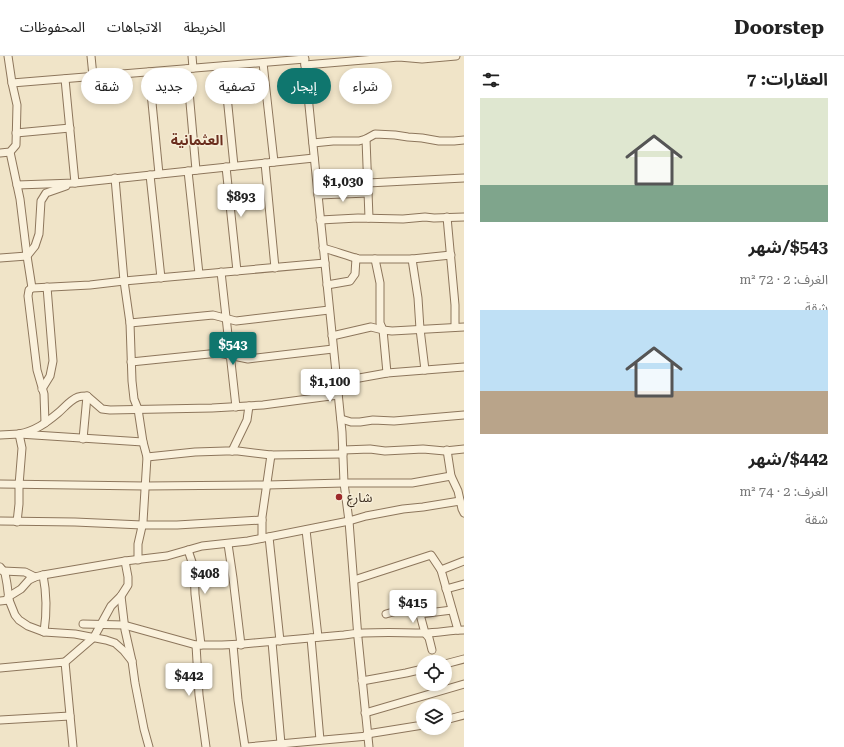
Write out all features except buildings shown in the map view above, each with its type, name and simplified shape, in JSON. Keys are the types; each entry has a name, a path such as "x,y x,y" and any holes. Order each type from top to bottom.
{"street":[{"path":"0,153 10,152 16,145 17,104 8,56"},
{"path":"91,56 92,68"},
{"path":"192,56 190,68 305,60 399,57 422,59 456,56"},
{"path":"305,60 341,419 344,483 349,521 369,747"},
{"path":"263,63 274,162"},
{"path":"224,66 237,271"},
{"path":"12,83 81,77"},
{"path":"65,79 75,183"},
{"path":"152,104 159,174"},
{"path":"192,104 196,170"},
{"path":"16,133 70,128"},
{"path":"313,143 360,141 366,140 375,134 439,141 464,140"},
{"path":"366,140 369,218"},
{"path":"10,152 20,199 32,288 29,290 28,296 37,370 44,394 45,423"},
{"path":"17,185 75,183 314,158"},
{"path":"265,163 275,268"},
{"path":"188,171 198,274"},
{"path":"150,175 161,278"},
{"path":"114,178 124,281 130,323 130,362 134,399 138,409 147,457 142,525 138,544 138,560"},
{"path":"368,183 464,178"},
{"path":"0,258 27,256 35,246 39,234 41,201 46,193 75,183"},
{"path":"318,195 368,193"},
{"path":"320,220 369,218 403,219 425,216 434,218 464,217"},
{"path":"447,217 455,305 455,327"},
{"path":"323,248 356,258 412,259 451,255"},
{"path":"327,285 350,282 355,274 356,258"},
{"path":"375,259 380,283 380,323 383,330 387,373"},
{"path":"412,259 418,298 425,370"},
{"path":"32,288 90,285 325,263"},
{"path":"221,272 236,407"},
{"path":"42,390 50,376 53,361 47,287"},
{"path":"130,323 213,315 236,321 329,310"},
{"path":"332,336 371,327 392,331 464,327"},
{"path":"130,362 219,353 248,359 333,348"},
{"path":"337,382 387,373 464,367"},
{"path":"0,435 30,432 45,423 78,397 87,396 102,409 110,410 236,407 338,395"},
{"path":"83,439 87,396"},
{"path":"232,451 246,420 249,406"},
{"path":"341,419 351,422 373,420 394,421 464,415"},
{"path":"19,434 143,442"},
{"path":"17,522 22,448 19,434"},
{"path":"147,457 195,452 232,451 271,455 370,450 464,449"},
{"path":"447,450 452,476 464,513"},
{"path":"271,455 262,520 280,641"},
{"path":"0,484 145,486 412,483 452,476"},
{"path":"0,601 9,599 29,580 43,575 125,561 167,556 202,546 228,544 265,538 349,521 366,516 460,501"},
{"path":"0,521 177,525 262,520"},
{"path":"306,530 318,637"},
{"path":"228,544 241,645"},
{"path":"188,550 194,568 199,695 206,747"},
{"path":"83,624 124,625 198,645 241,645 358,633 425,633 461,630 452,610 440,570 431,555 354,580"},
{"path":"0,668 65,662 94,637 111,606 121,596 128,585 125,561"},
{"path":"440,570 464,561"},
{"path":"2,569 25,572 35,577"},
{"path":"2,569 5,573 8,584 9,599 15,615 19,620 28,626 44,632 75,634 94,637 115,643 132,661"},
{"path":"43,575 47,610 44,632"},
{"path":"446,590 464,584"},
{"path":"121,596 124,625 144,729 149,747"},
{"path":"396,597 415,596 425,633 429,638 432,650"},
{"path":"386,614 400,610 420,612 452,610"},
{"path":"310,638 320,740"},
{"path":"272,642 281,744"},
{"path":"233,645 238,700 246,747 269,746 368,735 416,726"},
{"path":"452,662 464,659"},
{"path":"65,662 73,747"},
{"path":"362,681 416,671"},
{"path":"365,713 464,684"},
{"path":"452,718 464,715"},
{"path":"0,720 70,716"}],"place":[{"name":"شارع","path":"339,497"}],"district":[{"name":"العثمانية","path":"197,140"}]}
